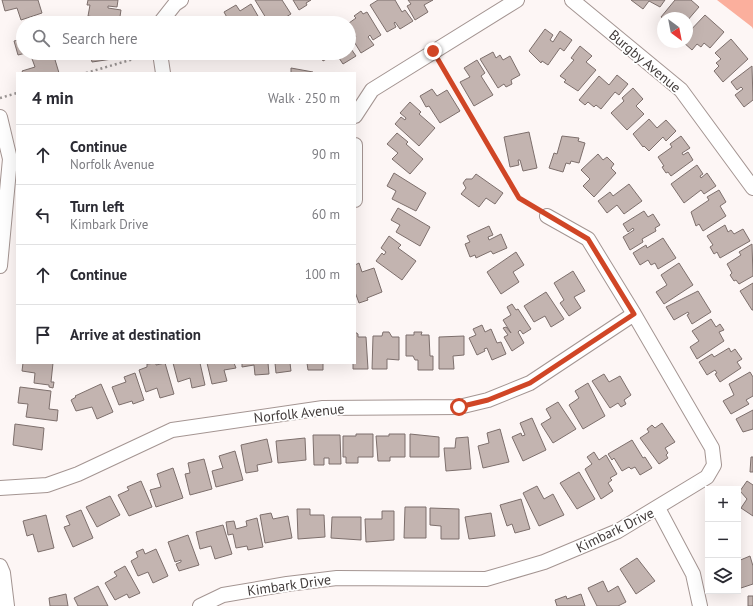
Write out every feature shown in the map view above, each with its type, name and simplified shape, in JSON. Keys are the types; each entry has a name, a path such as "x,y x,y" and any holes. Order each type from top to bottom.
{"street":[{"path":"165,16 174,4 181,0"},
{"path":"356,114 372,90 517,0"},
{"name":"Burgby Avenue","path":"572,0 682,90 753,188"},
{"path":"161,60 163,72"},
{"path":"0,117 10,159 0,266"},
{"name":"Kimbark Drive","path":"200,606 223,595 288,584 337,578 486,579 544,562 618,531 707,477 714,465 712,448 634,314 588,239 547,216"},
{"name":"Norfolk Avenue","path":"0,488 47,485 78,474 172,430 323,408 459,407 488,400 530,383 634,314"},
{"path":"658,508 693,574 700,606"},
{"path":"0,566 3,573 7,606"}],"path":[{"path":"433,51 519,198 547,216"},
{"path":"89,72 130,60"},
{"path":"0,98 16,93"}],"shaded area":[{"path":"717,0 753,0 753,29 752,27"}],"building":[{"path":"2,0 38,0 42,13 33,16 20,16 17,8 5,11"},
{"path":"88,0 118,0 117,7 108,6 108,8 121,10 120,16 88,16 90,5 87,5"},
{"path":"255,0 282,0 291,14 288,16 265,16"},
{"path":"293,0 311,0 306,3 307,5 299,10"},
{"path":"378,0 395,0 402,12 405,10 413,21 400,29 395,22 396,27 387,32 370,5"},
{"path":"408,0 433,0 424,5 428,12 415,20 407,6 411,4"},
{"path":"631,0 665,0 660,7 649,1 643,9"},
{"path":"675,0 691,0 699,7 693,14 693,12 665,12"},
{"path":"251,4 258,16 226,16 224,12 236,5 240,11"},
{"path":"361,11 363,14 367,12 381,35 373,40 370,35 368,37 374,45 361,53 356,45 356,16 354,16"},
{"path":"705,15 724,32 710,48 704,43 701,47 697,44 692,50 690,48 693,48 693,28"},
{"path":"545,29 553,35 550,40 553,42 560,31 572,40 564,51 560,48 548,65 542,61 541,63 529,51"},
{"path":"731,39 748,59 723,82 714,71 719,66 716,63 721,59 715,53"},
{"path":"580,46 592,56 586,62 596,70 578,91 564,82 566,80 560,76 574,60 571,58"},
{"path":"493,52 496,58 500,55 503,60 510,56 520,75 511,80 512,84 506,87 504,84 498,88 480,59"},
{"path":"32,60 55,60 59,72 22,71 35,67"},
{"path":"92,60 106,60 92,62"},
{"path":"340,60 350,60 343,64"},
{"path":"477,60 485,73 481,76 493,95 474,106 460,82 470,77 464,68"},
{"path":"752,66 753,100 744,107 735,95 743,89 741,87 737,90 731,82"},
{"path":"291,68 313,72 291,72"},
{"path":"617,75 628,84 619,95 615,92 601,109 596,105 594,107 588,102 585,105 579,100 599,76 609,85"},
{"path":"633,88 643,99 636,106 644,114 627,130 611,113 624,101 622,98"},
{"path":"432,89 437,96 447,90 460,111 440,123 429,106 426,107 420,96"},
{"path":"410,102 421,112 419,114 435,128 419,146 395,124 401,117 405,120 406,118 400,113"},
{"path":"649,119 657,128 666,120 676,131 666,141 663,137 649,151 644,146 643,147 633,134"},
{"path":"529,132 537,168 523,171 520,160 518,160 519,165 510,167 504,137"},
{"path":"397,133 408,142 406,144 423,159 410,174 392,159 398,153 387,144"},
{"path":"562,136 579,138 578,141 585,143 579,163 571,161 570,164 566,163 563,172 549,168 554,153 557,154"},
{"path":"681,136 690,148 682,153 683,155 688,152 693,160 671,176 668,172 666,173 662,167 664,166 658,157 672,147 670,144"},
{"path":"598,154 603,160 607,157 614,164 611,168 616,173 594,197 583,186 590,179 581,170"},
{"path":"697,165 703,174 700,176 701,178 707,173 716,186 704,194 701,190 684,203 671,184"},
{"path":"394,173 426,193 416,211 392,199 396,191 387,186"},
{"path":"476,174 503,193 495,204 486,198 479,207 461,194 466,188 463,183 466,179 472,179"},
{"path":"629,184 642,201 624,214 617,205 607,213 598,201 610,192 613,196"},
{"path":"719,190 726,202 720,206 726,216 703,231 699,224 696,226 691,212 709,200 707,197"},
{"path":"398,208 430,227 420,246 396,232 400,225 391,220"},
{"path":"644,211 648,217 653,214 660,225 655,228 656,231 642,239 643,242 630,250 623,237 634,230 633,228 628,232 623,224"},
{"path":"725,225 728,232 731,230 734,234 743,229 750,241 720,258 717,252 714,254 710,247 713,245 707,236"},
{"path":"489,226 493,235 488,237 489,240 501,234 507,248 493,254 491,251 476,258 475,255 470,257 465,244 470,242 467,236"},
{"path":"389,236 401,245 398,248 416,261 402,280 376,261 382,253 384,255 386,252 381,248"},
{"path":"663,238 676,258 658,269 655,263 651,265 648,260 640,265 633,253 646,245 647,248"},
{"path":"752,244 753,276 739,284 736,280 734,281 730,275 732,273 727,264 741,255 739,252"},
{"path":"516,252 524,265 513,272 519,282 501,294 487,272"},
{"path":"359,263 362,272 374,268 382,292 359,303 356,295 356,264"},
{"path":"679,263 693,285 664,304 656,292 667,285 661,275"},
{"path":"573,271 585,291 574,297 581,308 569,316 560,303 564,300 554,283"},
{"path":"753,283 753,310 752,310 740,291"},
{"path":"698,291 711,312 692,324 687,315 689,314 688,312 674,320 666,307"},
{"path":"546,292 564,319 551,327 545,316 534,322 524,306"},
{"path":"512,304 516,310 518,309 531,329 523,334 520,330 518,332 524,343 512,351 504,337 508,335 503,328 506,327 511,333 503,320 511,315 507,307"},
{"path":"711,319 716,327 720,324 724,330 719,332 724,341 697,359 690,347 699,341 692,331"},
{"path":"482,325 485,332 491,329 497,343 501,342 506,354 492,360 487,348 484,349 485,351 477,355 469,338 476,335 473,329"},
{"path":"383,332 389,332 392,337 399,337 399,360 387,359 387,369 372,369 373,336 382,336"},
{"path":"414,332 422,332 421,335 429,335 430,356 433,356 433,370 418,370 418,360 415,360 413,356 406,356 406,335 414,335"},
{"path":"356,333 358,334 358,337 366,337 368,369 353,369 353,364 356,364"},
{"path":"464,336 464,355 453,356 454,369 439,369 439,337"},
{"path":"729,348 731,352 735,349 742,359 737,362 741,368 720,382 715,374 717,373 715,370 707,375 699,362 712,354 714,357"},
{"path":"23,364 53,364 51,382 54,382 53,388 49,387 49,385 34,383 35,373 22,371"},
{"path":"147,364 165,364 174,394 160,398 157,388 146,392 139,370 147,367"},
{"path":"173,364 200,364 205,385 192,388 190,378 178,382"},
{"path":"207,364 234,364 236,368 224,370 227,381 212,384"},
{"path":"242,364 268,364 269,374 255,375 254,365 242,367"},
{"path":"275,364 290,364 291,371 276,373"},
{"path":"307,364 323,364 323,370 308,370"},
{"path":"750,372 753,377 753,396 746,400 749,404 731,414 723,401 734,395 729,384"},
{"path":"135,373 144,400 133,404 132,401 119,405 112,387 126,382 124,377"},
{"path":"604,374 609,382 620,376 631,395 624,400 626,404 621,407 618,403 610,408 592,381"},
{"path":"588,383 605,416 583,429 569,405 579,398 575,391"},
{"path":"101,384 113,412 97,419 92,407 76,411 71,400 76,397 75,396"},
{"path":"20,387 51,391 49,409 58,410 57,421 26,417 28,404 18,403"},
{"path":"558,402 576,429 553,443 541,424 551,418 546,409"},
{"path":"753,410 753,429 743,432 736,419"},
{"path":"532,418 546,450 523,461 512,437 521,433 522,436 525,435 520,423"},
{"path":"662,423 675,442 665,448 668,453 666,455 668,458 659,464 640,438 649,432 647,429 652,425 655,428"},
{"path":"15,424 44,428 42,450 13,445"},
{"path":"500,429 509,462 483,468 478,446 489,443 487,433"},
{"path":"356,434 373,434 373,457 358,457 358,463 346,463 346,457 343,457 343,436 356,436"},
{"path":"389,434 405,434 405,457 390,457 390,461 378,461 376,436 389,436"},
{"path":"410,434 439,437 439,457 410,457"},
{"path":"313,435 340,435 341,464 329,464 329,458 324,458 324,465 314,465"},
{"path":"468,437 471,469 446,471 444,448 455,448 456,438"},
{"path":"305,438 306,460 278,463 276,441"},
{"path":"267,439 272,462 257,465 258,471 246,473 241,445"},
{"path":"632,440 643,458 645,457 652,468 640,475 635,467 631,469 629,467 622,471 614,458 612,460 608,454"},
{"path":"235,451 243,480 216,487 212,471 223,468 219,456"},
{"path":"594,452 599,460 606,455 617,474 610,478 612,480 608,483 613,491 601,499 585,469 592,464 587,457"},
{"path":"751,457 753,457 753,472 750,472"},
{"path":"204,459 212,489 190,495 185,474 190,473 188,463"},
{"path":"173,468 183,498 156,507 150,490 161,487 157,474"},
{"path":"579,472 595,499 577,509 560,483"},
{"path":"141,481 152,507 129,516 118,495 129,490 127,487"},
{"path":"747,481 753,485 753,516 741,508 747,499 741,492 741,490"},
{"path":"537,486 544,499 553,494 564,515 539,526 523,493"},
{"path":"110,496 120,515 97,527 86,507"},
{"path":"521,499 530,529 515,533 512,524 507,526 500,505"},
{"path":"405,507 426,507 426,538 404,538"},
{"path":"430,508 459,509 459,539 441,539 441,526 430,525"},
{"path":"297,509 310,509 310,515 324,515 325,537 298,539"},
{"path":"81,510 93,538 73,547 64,527 70,525 66,516"},
{"path":"382,511 394,511 394,540 366,542 365,519 382,519"},
{"path":"271,513 273,519 288,516 292,538 265,543 260,515"},
{"path":"491,513 495,536 469,539 465,517"},
{"path":"46,515 54,548 38,552 33,534 27,536 23,521"},
{"path":"332,517 361,517 361,540 331,538"},
{"path":"257,518 263,547 248,550 247,546 236,548 233,534 228,535 226,522 234,521 236,529 247,526 246,521"},
{"path":"223,525 232,554 215,559 211,546 200,549 196,532"},
{"path":"188,535 199,565 179,571 176,564 181,562 181,560 175,562 168,542"},
{"path":"143,549 145,554 156,549 168,576 153,583 148,572 138,576 131,561 138,557 136,552"},
{"path":"750,556 753,566 753,584 741,588 741,560"},
{"path":"637,558 655,581 636,594 620,569"},
{"path":"125,566 140,593 129,598 127,594 115,600 105,583 117,576 114,572"},
{"path":"603,581 608,592 618,586 626,602 618,606 597,606 588,588"},
{"path":"98,586 108,606 78,606 74,598"},
{"path":"66,594 68,606 50,606 49,598"},
{"path":"581,594 585,606 557,606 555,600 566,596 567,599"},
{"path":"748,596 753,596 753,606 748,606"}],"route":[{"path":"433,51 519,198 588,239 634,314 530,383 488,400 459,407"}]}
